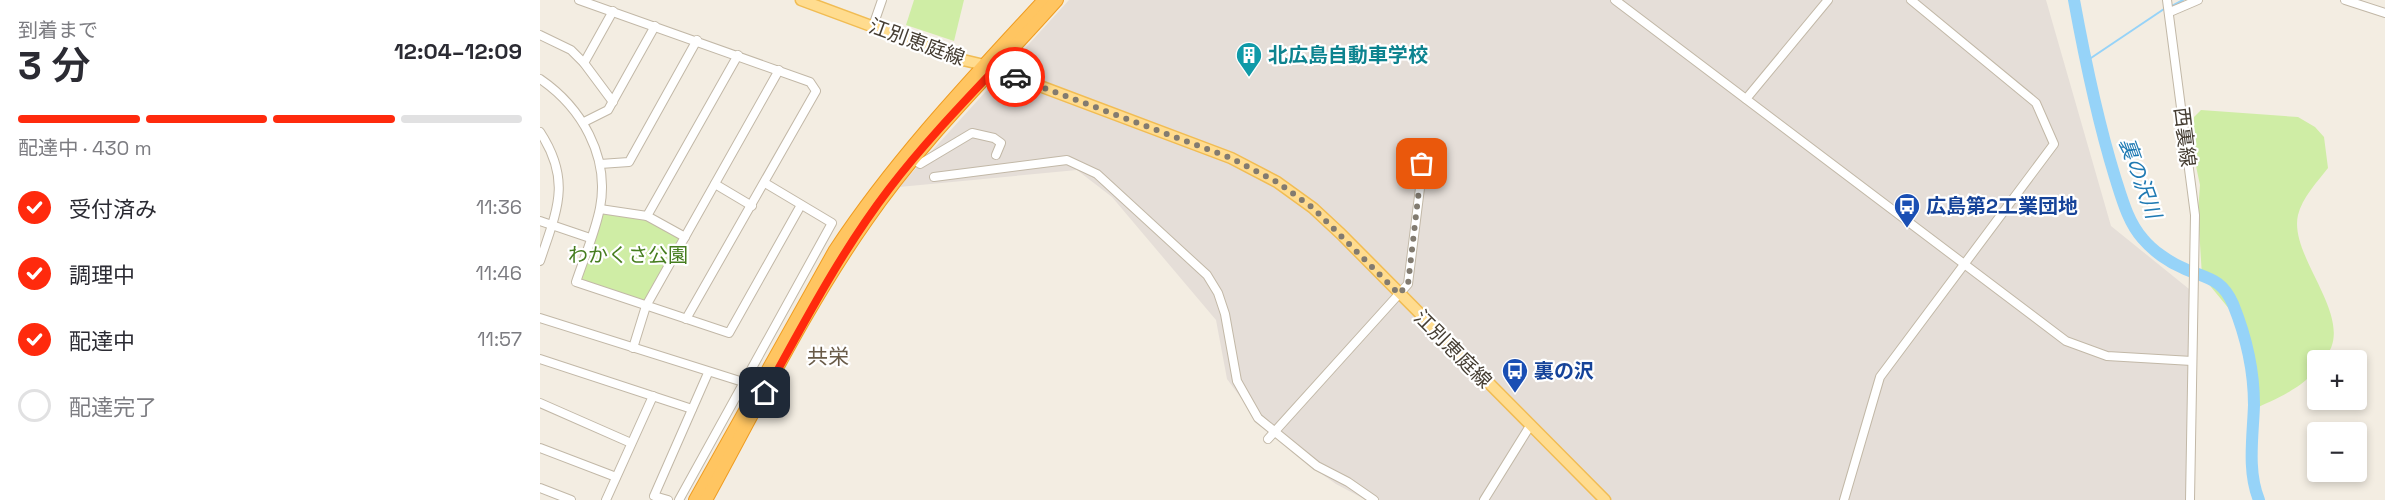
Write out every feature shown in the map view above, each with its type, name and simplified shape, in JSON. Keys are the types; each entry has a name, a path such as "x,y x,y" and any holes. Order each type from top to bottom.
{"highway":[{"path":"695,500 844,253 889,189 1044,0"},
{"path":"706,500 835,250 858,215 902,158 1057,0"}],"main road":[{"name":"江別恵庭線","path":"801,0 963,60 989,67 1231,158 1277,182 1320,214 1605,500"}],"street":[{"path":"579,0 779,70 810,82 816,91 687,319"},
{"path":"873,26 882,0"},
{"path":"1615,0 2066,341 2107,356 2192,361 2190,500"},
{"path":"1746,99 1828,0"},
{"path":"1844,500 1880,376 2054,144 2036,103 1911,0"},
{"name":"西裏線","path":"2167,0 2195,215 2192,361"},
{"path":"2170,12 2198,0"},
{"path":"2345,0 2385,13"},
{"path":"584,63 613,11"},
{"path":"584,122 608,110 655,26"},
{"path":"540,35 571,50 584,63 613,102"},
{"path":"600,164 629,162 696,40"},
{"path":"647,216 738,55"},
{"path":"633,348 646,306 779,70"},
{"path":"540,79 560,93 584,122 600,164 602,189 600,209 576,282 729,333 801,204"},
{"path":"540,132 552,151 560,179 558,208 540,261"},
{"path":"913,159 920,164 972,133 994,138 1001,143 996,155"},
{"path":"934,177 1067,160 1097,174 1207,275 1218,293 1225,314 1237,381 1258,418 1317,466 1348,482 1374,500"},
{"path":"1268,439 1280,423 1408,284 1422,164"},
{"path":"679,500 832,223 765,183"},
{"path":"715,184 752,206"},
{"path":"600,209 647,216 685,237"},
{"path":"540,221 590,238"},
{"path":"540,318 708,373 743,382 761,390"},
{"path":"540,359 692,409"},
{"path":"668,500 654,496 708,373"},
{"path":"606,500 653,396"},
{"path":"540,403 631,443"},
{"path":"1484,500 1530,426"},
{"path":"540,448 616,477"},
{"path":"540,488 571,500"}],"shaded area":[{"path":"1069,0 2046,0 2111,226 2194,293 2189,500 1366,500 1336,484 1306,463 1258,421 1227,379 1216,320 1112,197 1077,170 899,187"}],"green space":[{"path":"914,0 964,0 954,41 906,25"},
{"path":"2201,110 2298,117 2315,127 2324,137 2328,168 2303,202 2298,215 2297,230 2331,316 2334,333 2331,348 2330,350 2307,350 2307,379 2283,395 2256,408 2246,346 2230,310 2202,276 2198,212 2200,185 2189,133 2194,117"},
{"name":"わかくさ公園","path":"600,209 647,216 685,237 646,306 576,282"}],"waterway":[{"name":"裏の沢川","path":"2074,0 2103,133 2120,194 2133,225 2147,243 2162,256 2218,284 2228,295 2238,316 2253,379 2252,465 2259,500"},
{"path":"2170,7 2183,0"},
{"path":"2085,62 2164,9"}],"way so far":[{"path":"1015,77 1231,158 1277,182 1313,208 1399,294 1408,284 1422,164"}],"place":[{"name":"北広島自動車学校","path":"1249,78"},
{"name":"広島第2工業団地","path":"1907,229"},
{"name":"裏の沢","path":"1515,394"}],"district":[{"name":"共栄","path":"828,357"}],"route":[{"path":"765,393 844,253 889,189 938,130 995,69 1015,77"}]}
